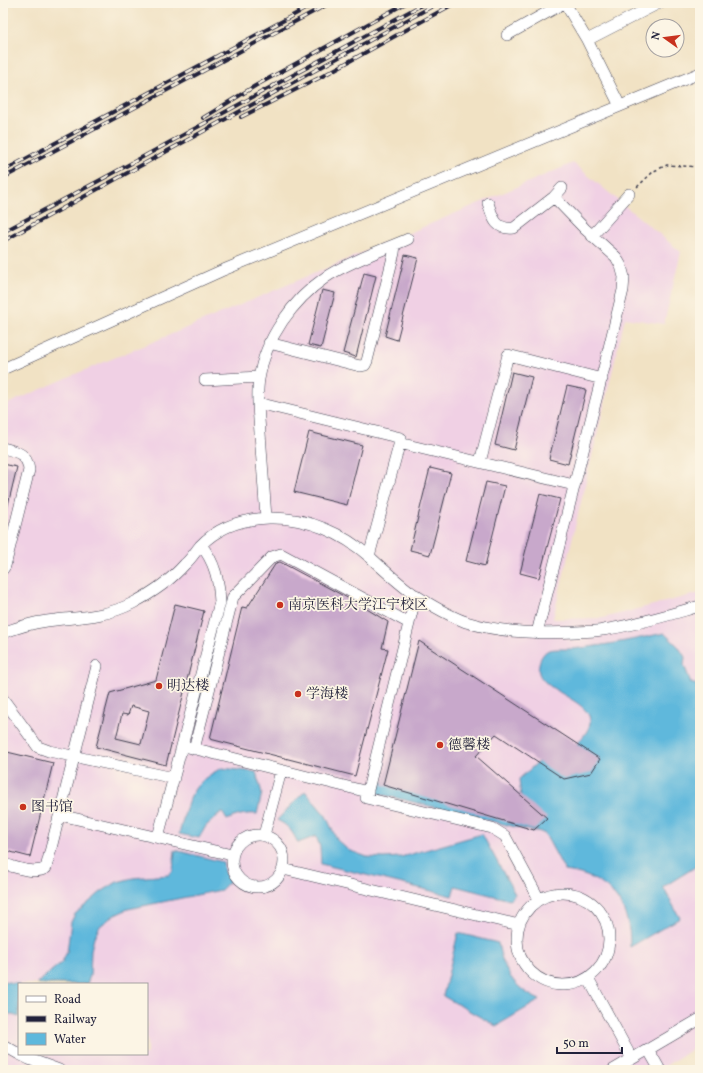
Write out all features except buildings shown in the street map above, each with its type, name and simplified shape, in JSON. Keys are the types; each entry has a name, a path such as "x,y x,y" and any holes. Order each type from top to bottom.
{"street":[{"path":"507,35 565,3 587,40 620,106"},
{"path":"587,40 659,3"},
{"path":"3,369 221,271 700,73"},
{"path":"488,203 493,219 500,226 506,229 514,228 554,197 562,188"},
{"path":"592,236 629,194"},
{"path":"537,633 602,379 623,290 624,277 621,266 616,257 592,236 554,197"},
{"path":"266,518 258,403 259,377 269,343 281,323 304,295 321,281 349,265 408,239"},
{"path":"269,343 360,366 365,365 375,330 395,245"},
{"path":"480,462 508,356 602,379"},
{"path":"205,380 259,377"},
{"path":"258,403 401,438 369,556"},
{"path":"399,443 574,485"},
{"path":"3,448 20,453 26,459 29,470 3,569"},
{"path":"3,633 21,626 40,622 110,613 160,586 185,565 201,546 219,530 236,524 266,518 280,518 300,521 326,529 346,540 369,556 388,574 437,609 466,622 494,628 524,633 602,630 646,621 700,606"},
{"path":"158,837 220,602 219,585 215,570 208,553 201,546"},
{"path":"194,749 233,596 272,557 281,554 409,622"},
{"path":"416,595 366,798 492,828 505,836 539,899"},
{"path":"3,864 34,871 40,871 46,868 97,666"},
{"path":"3,699 38,747 174,778"},
{"path":"182,746 368,792"},
{"path":"264,835 281,770"},
{"path":"60,815 232,855"},
{"path":"253,834 264,835 274,840 281,848 284,859 283,869 276,879 267,885 256,887 246,884 237,877 232,868 232,855 236,846 243,838 253,834"},
{"path":"283,869 519,925"},
{"path":"555,893 572,893 588,899 600,911 608,926 609,943 604,960 594,973 588,978 579,982 562,985 546,982 531,972 521,959 517,942 519,925 526,910 539,899 555,893"},
{"path":"588,978 632,1059"},
{"path":"616,1069 700,1019"},
{"path":"3,1045 18,1053"},
{"path":"648,1049 660,1070"},
{"path":"21,1055 52,1069"}],"path":[{"path":"629,194 654,171 667,165 700,168"}],"shaded area":[{"name":"南京医科大学江宁校区","path":"573,163 681,252 664,324 625,318 553,619 603,618 700,593 700,1044 659,1070 3,1070 3,406"}],"water":[{"path":"664,633 678,646 685,657 684,665 691,683 700,686 700,864 663,887 680,918 630,947 626,918 621,905 614,895 605,886 593,879 580,874 565,871 545,834 538,831 532,831 376,793 379,781 523,815 519,779 547,754 560,761 587,731 590,721 588,713 581,706 551,687 543,680 539,673 539,663 544,654 552,649 576,649"},
{"path":"222,768 256,772 262,793 257,814 242,815 227,820 222,812 206,826 199,838 179,834 186,808 195,789 201,781"},
{"path":"305,791 326,816 337,840 348,850 367,857 401,857 482,834 515,894 510,900 455,886 452,896 321,864 320,847 316,836 298,843 290,829 277,820"},
{"path":"175,850 223,862 224,872 230,881 221,890 128,909 113,916 100,926 94,938 91,950 90,976 87,983 37,983 62,962 67,952 71,922 75,914 101,892 117,882 133,878 169,875 173,870"},
{"path":"458,933 498,943 503,962 511,978 523,990 540,1000 496,1026 443,996"},
{"path":"3,981 18,984 18,1017 3,1012"}],"railway":[{"path":"3,171 316,3"},
{"path":"3,178 330,3"},
{"path":"203,118 255,86 406,3"},
{"path":"3,232 425,3"},
{"path":"3,241 438,3"},
{"path":"241,117 319,78 455,3"}],"place":[{"name":"南京医科大学江宁校区","path":"280,605"},
{"name":"明达楼","path":"159,686"},
{"name":"学海楼","path":"298,694"},
{"name":"德馨楼","path":"440,745"},
{"name":"图书馆","path":"23,807"}]}
